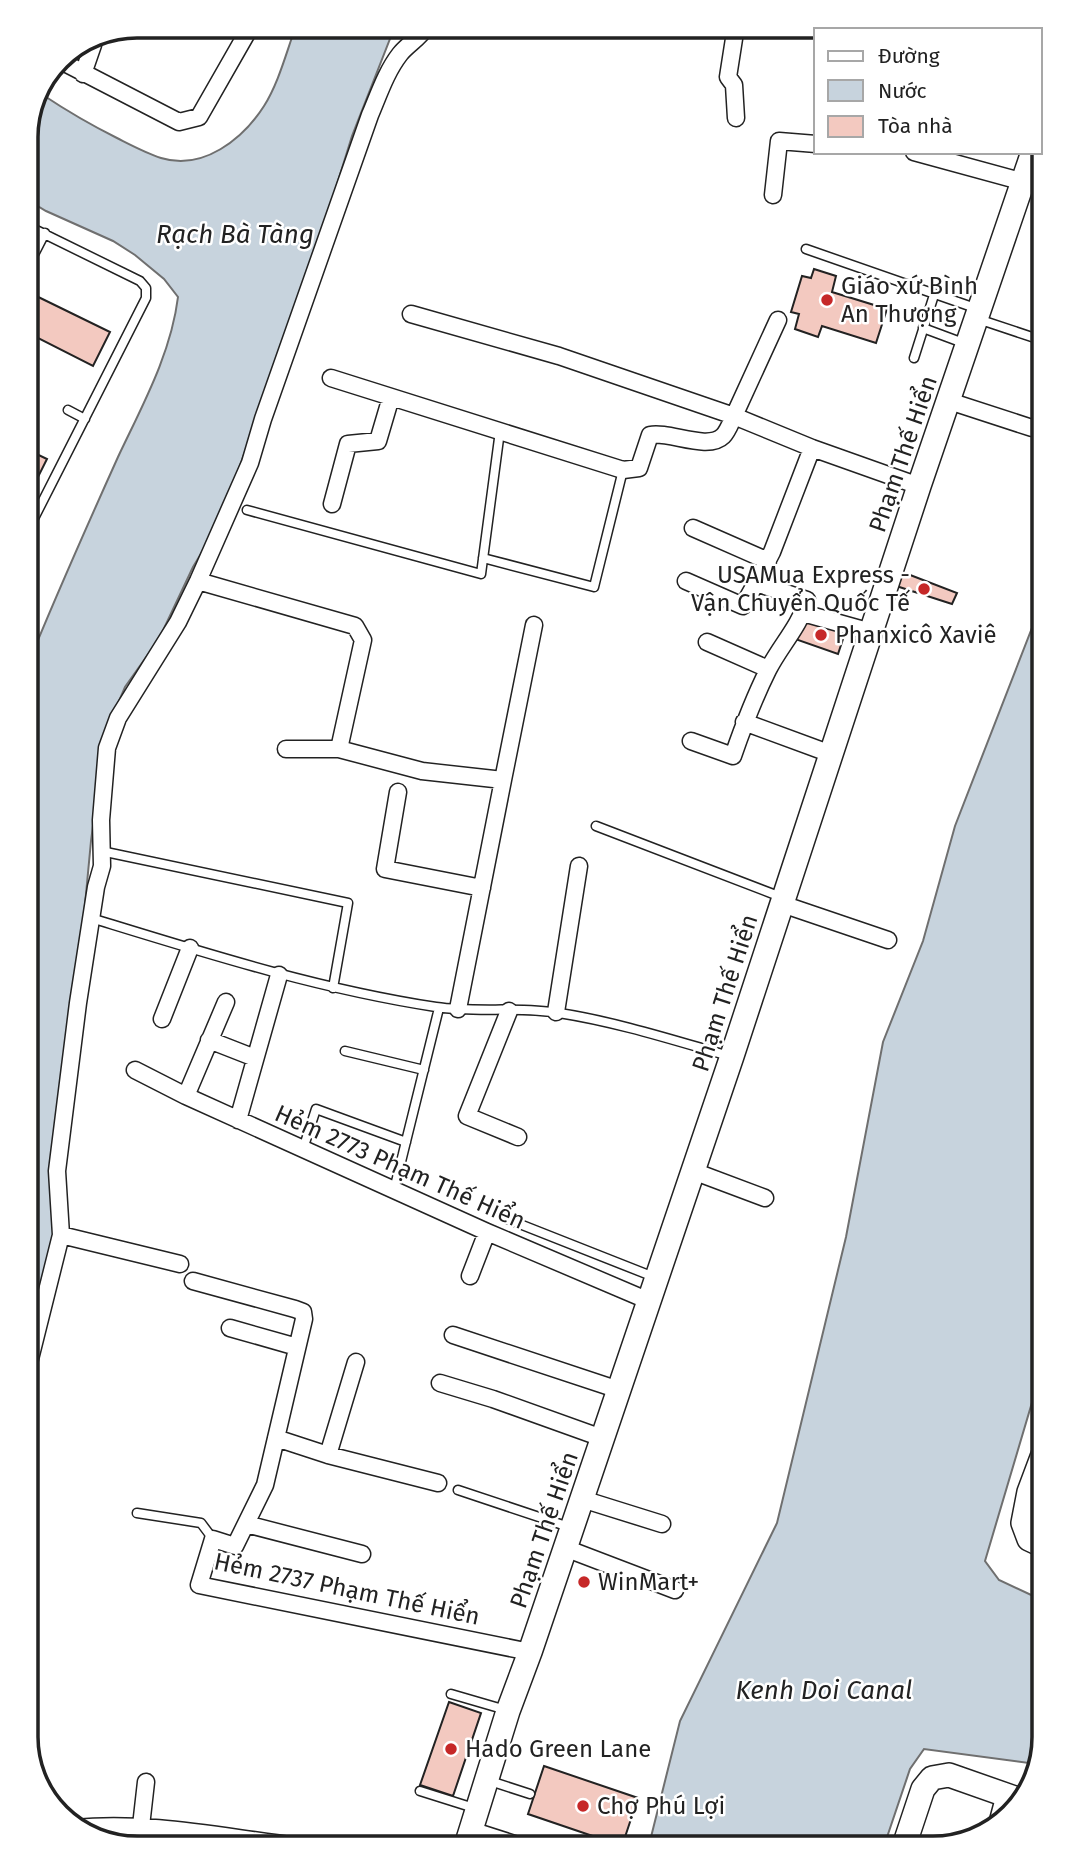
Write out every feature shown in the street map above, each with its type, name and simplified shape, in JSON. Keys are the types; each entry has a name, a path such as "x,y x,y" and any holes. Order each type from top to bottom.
{"main road":[{"name":"Phạm Thế Hiển","path":"471,1829 508,1710 732,1056 919,486 1032,155"},
{"path":"1032,1486 1023,1523 1032,1535"},
{"path":"907,1836 923,1789 932,1778 948,1774 1012,1796"}],"street":[{"path":"69,66 179,122 200,117 244,38"},
{"path":"38,1326 61,1235 57,1171 91,918 102,866 101,820 107,748 118,718 178,622 250,463 370,115 391,66 402,51 417,38"},
{"path":"734,39 728,77 734,85 736,118"},
{"path":"83,74 91,51"},
{"path":"773,195 779,141 814,144"},
{"path":"922,154 1024,181"},
{"path":"411,314 559,356 734,416 812,448 919,486"},
{"path":"331,378 623,470 639,468 650,435 659,433 700,441 712,441 722,437 778,320"},
{"path":"332,504 348,444 378,441 391,397"},
{"path":"949,401 1031,428"},
{"path":"686,581 744,606 768,561 812,448"},
{"path":"693,528 768,561"},
{"path":"198,581 355,626 363,640 339,749"},
{"path":"691,741 733,755 744,722 768,669 803,613 807,600 756,583"},
{"path":"803,613 871,632"},
{"path":"458,1009 534,625"},
{"path":"707,642 768,669"},
{"path":"744,722 831,754"},
{"path":"286,749 339,749 422,771 503,780"},
{"path":"398,792 385,869 482,888"},
{"path":"556,1012 579,866"},
{"path":"783,901 888,940"},
{"path":"162,1019 190,948"},
{"path":"238,1120 279,975"},
{"path":"186,1096 226,1002"},
{"path":"509,1011 467,1116 518,1137"},
{"path":"209,1040 255,1058"},
{"name":"Hẻm 2773 Phạm Thế Hiển","path":"135,1070 238,1120 487,1232 649,1301"},
{"path":"693,1171 765,1198"},
{"path":"470,1276 487,1232"},
{"path":"61,1235 180,1264"},
{"name":"Hẻm 2737 Phạm Thế Hiển","path":"193,1281 303,1312 304,1319 265,1485 234,1546 213,1539 199,1585 530,1652"},
{"path":"230,1328 297,1347"},
{"path":"453,1335 619,1390"},
{"path":"328,1455 356,1362"},
{"path":"440,1383 603,1438"},
{"path":"276,1438 328,1455 438,1483"},
{"path":"582,1499 663,1524"},
{"path":"246,1524 362,1554"},
{"path":"569,1538 675,1590"},
{"path":"141,1826 146,1782"},
{"path":"99,1828 111,1824 141,1826 201,1831 220,1836"},
{"path":"471,1829 492,1836"}],"lane":[{"path":"39,230 140,281 146,288 146,298 39,509"},
{"path":"39,245 45,233"},
{"path":"806,248 934,295 1032,336"},
{"path":"914,358 934,295"},
{"path":"923,328 969,345"},
{"path":"68,410 85,419"},
{"path":"247,510 481,574 500,431"},
{"path":"483,558 594,587 623,470"},
{"path":"596,826 783,901"},
{"path":"101,852 348,903 333,988"},
{"path":"91,918 279,975 333,988 439,1008 556,1012 657,1035 732,1056"},
{"path":"394,1190 439,1008"},
{"path":"345,1051 424,1070"},
{"path":"303,1149 316,1109 407,1142"},
{"path":"508,1220 657,1278"},
{"path":"458,1490 569,1538"},
{"path":"137,1513 201,1523 213,1539"},
{"path":"451,1694 508,1710"},
{"path":"487,1781 530,1794"},
{"path":"420,1791 471,1829"}],"water":[{"name":"Rạch Bà Tàng","path":"292,38 390,38 352,136 312,265 219,524 193,567 159,639 125,687 105,734 91,841 53,1244 38,1300 39,639 154,379 169,339 178,297 164,279 135,255 113,241 39,207 39,131 42,112 48,98 98,128 155,156 177,161 192,160 220,149 245,130 264,106"},
{"name":"Kenh Doi Canal","path":"1032,628 1032,1402 985,1561 999,1580 1032,1595 1032,1737 1028,1763 924,1749 910,1769 887,1836 651,1836 680,1721 777,1523 846,1237 883,1042 923,941 955,826"}],"building":[{"name":"Giáo xứ Bình An Thượng","path":"814,269 836,276 832,292 887,309 876,343 822,326 818,337 795,329 799,314 791,312 802,276 811,278"},
{"path":"39,297 110,332 93,366 39,339"},
{"path":"39,455 47,459 39,475"},
{"name":"USAMua Express - Vận Chuyển Quốc Tế","path":"892,568 957,593 952,604 890,584"},
{"name":"Phanxicô Xaviê","path":"803,615 846,630 838,654 795,639"},
{"name":"Hado Green Lane","path":"449,1702 481,1713 453,1796 420,1785"},
{"name":"Chợ Phú Lợi","path":"544,1766 638,1798 625,1836 593,1836 528,1814"}],"place":[{"name":"Giáo xứ Bình An Thượng","path":"827,300"},
{"name":"USAMua Express - Vận Chuyển Quốc Tế","path":"924,589"},
{"name":"Phanxicô Xaviê","path":"821,635"},
{"name":"WinMart+","path":"584,1582"},
{"name":"Hado Green Lane","path":"451,1749"},
{"name":"Chợ Phú Lợi","path":"583,1806"}]}
